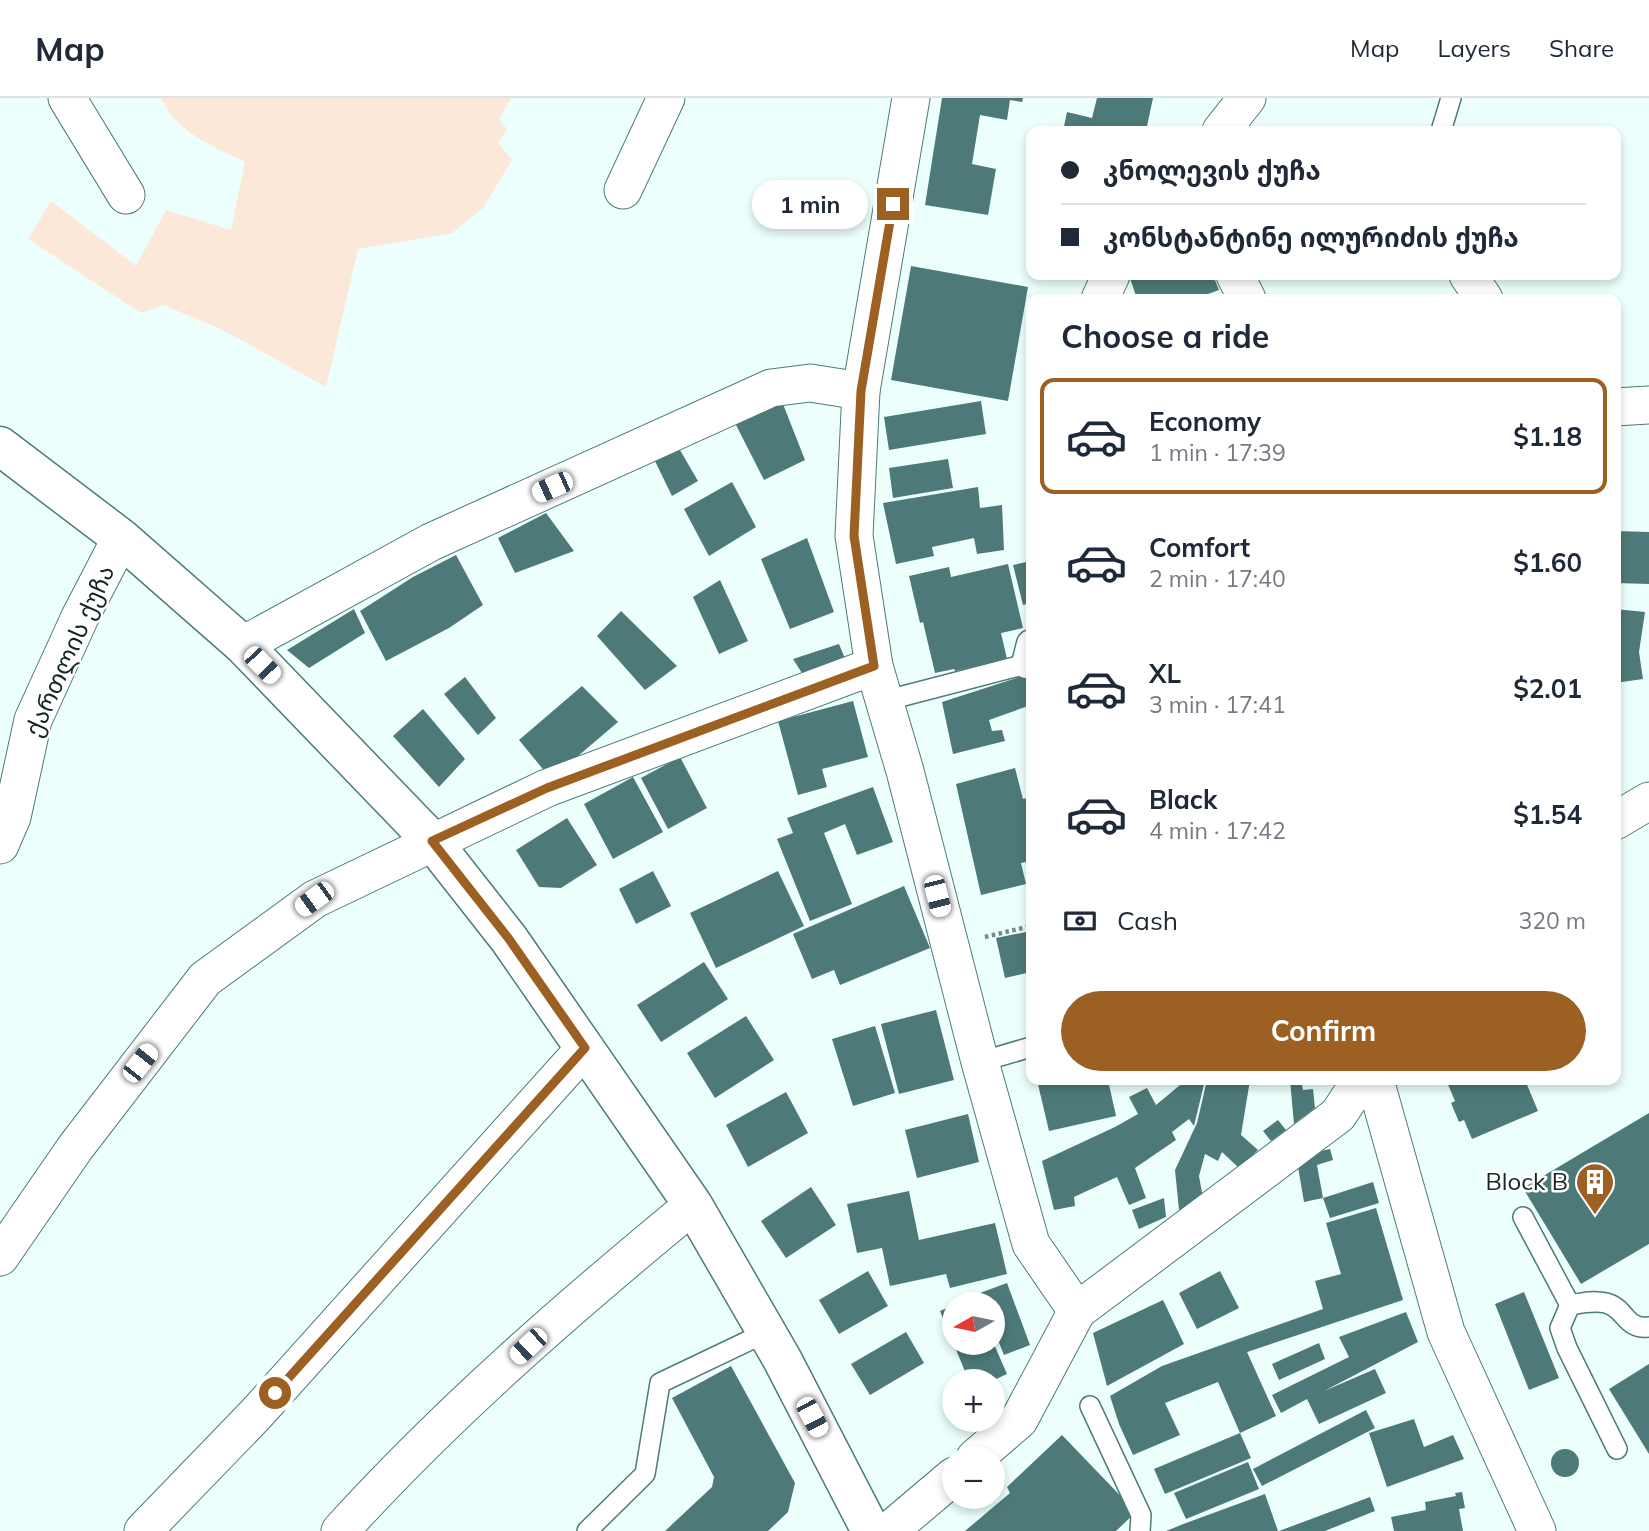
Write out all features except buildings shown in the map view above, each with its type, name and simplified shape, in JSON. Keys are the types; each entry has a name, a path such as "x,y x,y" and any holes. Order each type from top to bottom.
{"street":[{"path":"66,98 126,195"},
{"path":"623,190 666,98"},
{"path":"911,98 861,391 854,536 874,666 1031,1244 1077,1311"},
{"path":"1225,126 1247,98"},
{"path":"243,645 431,542 771,388 810,383 861,391"},
{"path":"1621,407 1649,405"},
{"path":"0,446 121,538 243,645 432,841 509,939 693,1205 767,1332 871,1531"},
{"name":"ქართლის ქუჩა","path":"0,845 12,817 10,775 80,617 121,538"},
{"path":"0,1257 75,1148 205,979 314,899 547,788 874,666"},
{"path":"1621,817 1649,801"},
{"path":"143,1531 257,1413 585,1048"},
{"path":"989,1446 1019,1420 1077,1311 1338,1115 1358,1085"},
{"path":"1376,1085 1446,1332 1537,1531"},
{"path":"340,1531 455,1413 583,1295 693,1205"},
{"path":"889,1531 942,1486"}],"lane":[{"path":"1443,126 1451,98"},
{"path":"884,701 1026,655"},
{"path":"980,1062 1026,1048"},
{"path":"1523,1217 1570,1305"},
{"path":"1570,1305 1607,1303 1623,1313 1631,1325 1649,1327"},
{"path":"1570,1305 1560,1328 1567,1348 1617,1449"},
{"path":"587,1531 645,1474 660,1383 767,1332"},
{"path":"1090,1406 1142,1515 1140,1531"}],"path":[{"path":"950,946 1026,927"}],"shaded area":[{"path":"161,98 511,98 499,119 507,129 498,143 512,160 483,208 452,233 358,249 326,387 221,329 163,305 141,313 28,239 51,201 136,266 166,210 231,230 245,162 186,129 176,121"}],"place":[{"name":"Block B","path":"1595,1216"}],"route":[{"path":"275,1393 585,1048 509,939 432,841 547,788 874,666 854,536 861,391 893,204"}]}
